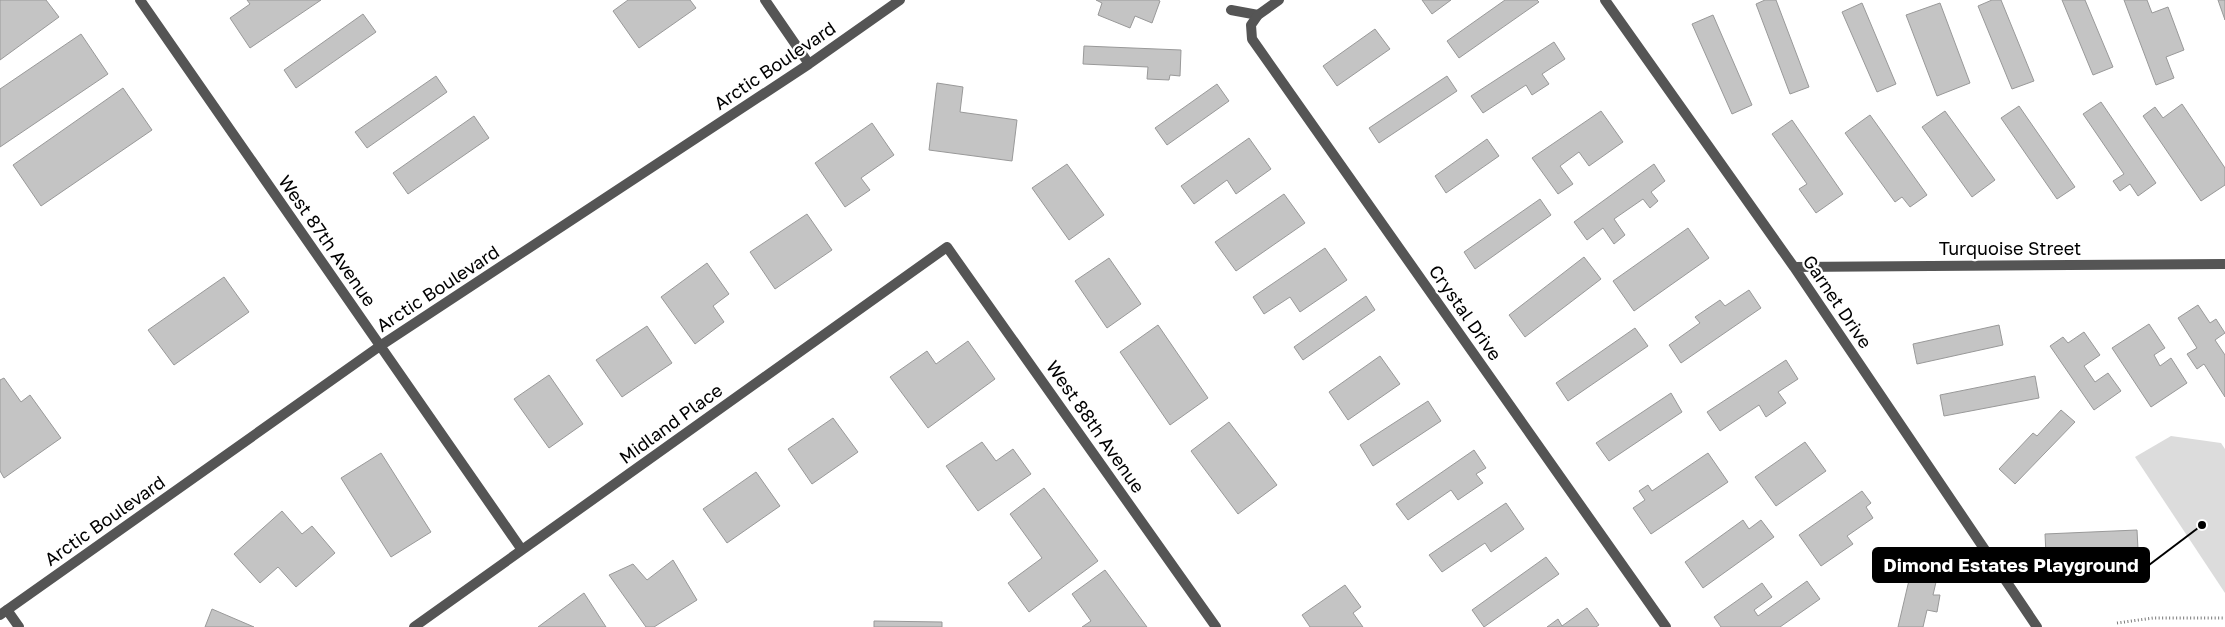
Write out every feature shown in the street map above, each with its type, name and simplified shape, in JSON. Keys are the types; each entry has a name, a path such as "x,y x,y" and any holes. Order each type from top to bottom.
{"street":[{"name":"West 87th Avenue","path":"140,0 522,550"},
{"path":"765,0 809,64"},
{"name":"Arctic Boulevard","path":"4,613 380,346 809,64 900,0"},
{"path":"1231,10 1258,14 1278,0"},
{"name":"Garnet Drive","path":"1605,0 1794,267 2037,627"},
{"name":"Crystal Drive","path":"1258,14 1251,25 1252,39 1666,627"},
{"name":"Midland Place","path":"414,627 947,247"},
{"name":"West 88th Avenue","path":"947,247 1216,627"},
{"name":"Turquoise Street","path":"1794,267 2225,264"},
{"path":"4,613 19,627"}],"path":[{"path":"2117,623 2153,618 2225,618"}],"shaded area":[{"path":"2171,436 2221,443 2225,449 2225,593 2135,457"}],"building":[{"path":"0,0 46,0 59,17 0,60"},
{"path":"247,0 321,0 250,48 230,18 250,4"},
{"path":"628,0 690,0 696,8 639,48 613,11"},
{"path":"1096,0 1160,1 1152,23 1135,16 1130,28 1098,15 1102,3"},
{"path":"1422,0 1451,0 1432,14"},
{"path":"1505,0 1537,0 1539,2 1459,58 1447,41"},
{"path":"1765,0 1776,0 1809,87 1790,94 1756,4"},
{"path":"1992,0 2001,0 2034,81 2012,89 1978,6"},
{"path":"2062,0 2085,0 2113,67 2093,75"},
{"path":"2124,0 2147,0 2152,13 2168,7 2184,50 2166,57 2174,78 2156,85"},
{"path":"2218,0 2225,0 2225,20"},
{"path":"1862,3 1896,84 1877,92 1842,12"},
{"path":"1940,3 1970,83 1937,96 1906,15"},
{"path":"363,14 376,32 296,88 284,70"},
{"path":"1713,15 1752,105 1732,114 1692,24"},
{"path":"1375,29 1390,49 1337,86 1323,66"},
{"path":"81,34 108,74 0,147 0,89"},
{"path":"1554,42 1565,59 1542,74 1549,84 1532,95 1526,85 1483,113 1471,96"},
{"path":"1084,46 1181,50 1180,76 1170,75 1169,80 1147,79 1148,67 1083,64"},
{"path":"436,76 447,92 367,148 355,132"},
{"path":"1447,76 1457,91 1379,143 1369,128"},
{"path":"937,83 963,87 960,112 1017,120 1012,161 929,150"},
{"path":"1217,84 1229,101 1167,145 1155,128"},
{"path":"123,88 152,130 41,206 13,165"},
{"path":"2101,102 2156,183 2138,196 2130,184 2120,191 2113,181 2124,174 2083,114"},
{"path":"2182,104 2225,168 2225,185 2201,201 2143,116 2155,107 2163,118"},
{"path":"2019,106 2075,187 2057,199 2001,118"},
{"path":"1601,111 1623,142 1589,166 1579,152 1560,166 1573,184 1558,194 1532,158"},
{"path":"1945,111 1995,180 1972,197 1922,127"},
{"path":"1870,115 1927,195 1910,207 1902,197 1895,202 1845,133"},
{"path":"474,116 489,138 408,194 393,173"},
{"path":"1792,120 1843,194 1816,213 1799,189 1807,184 1772,134"},
{"path":"872,123 894,155 861,178 870,190 845,207 815,163"},
{"path":"1249,138 1271,169 1236,194 1227,180 1194,204 1181,186"},
{"path":"1487,139 1499,156 1446,193 1435,176"},
{"path":"1067,164 1104,215 1069,240 1032,188"},
{"path":"1654,164 1665,181 1651,192 1658,201 1650,208 1643,199 1614,219 1625,235 1614,244 1603,228 1587,240 1574,222"},
{"path":"1284,194 1305,223 1236,271 1215,242"},
{"path":"1540,199 1551,215 1475,269 1464,252"},
{"path":"807,214 832,250 775,289 750,252"},
{"path":"1688,228 1709,258 1634,311 1613,281"},
{"path":"1325,248 1347,280 1300,312 1290,297 1264,314 1253,297"},
{"path":"1584,257 1601,279 1525,337 1509,315"},
{"path":"1109,258 1141,304 1107,328 1075,281"},
{"path":"707,263 729,294 713,306 724,322 695,344 661,297"},
{"path":"224,277 249,312 174,365 148,330"},
{"path":"1749,290 1761,308 1681,363 1669,345 1700,323 1695,317 1720,300 1725,306"},
{"path":"1366,296 1375,310 1303,360 1294,347"},
{"path":"2198,305 2210,323 2216,319 2225,333 2215,340 2225,355 2225,397 2204,364 2197,369 2187,354 2197,348 2178,318"},
{"path":"2149,324 2165,348 2154,355 2160,366 2171,358 2187,383 2151,407 2112,348"},
{"path":"1158,325 1208,398 1170,425 1120,352"},
{"path":"1999,325 2003,345 1917,364 1913,344"},
{"path":"647,326 672,363 622,397 596,360"},
{"path":"1635,328 1648,346 1568,401 1556,383"},
{"path":"2084,332 2100,355 2084,366 2095,382 2108,373 2121,391 2094,410 2050,346 2063,337 2068,343"},
{"path":"968,341 995,379 928,428 890,377 927,351 936,364"},
{"path":"1380,356 1400,384 1348,420 1329,392"},
{"path":"1786,360 1798,379 1778,392 1786,403 1766,417 1759,405 1720,431 1707,412"},
{"path":"549,375 583,424 549,448 514,399"},
{"path":"2035,376 2039,398 1944,416 1940,395"},
{"path":"4,378 21,402 30,395 61,438 4,478 0,471 0,380"},
{"path":"1671,393 1682,412 1609,461 1596,443"},
{"path":"1428,401 1441,421 1373,466 1360,445"},
{"path":"2061,410 2075,422 2015,484 1999,469 2033,433 2037,436"},
{"path":"833,418 858,452 812,484 788,449"},
{"path":"1229,422 1277,485 1238,514 1191,451"},
{"path":"982,442 996,461 1013,449 1031,474 978,511 946,466"},
{"path":"1805,442 1826,471 1776,506 1755,477"},
{"path":"1474,450 1486,468 1476,474 1483,483 1458,500 1451,490 1408,520 1396,504"},
{"path":"381,453 431,532 391,557 341,478"},
{"path":"1708,453 1728,482 1651,534 1633,508 1645,500 1639,491 1648,485 1652,491"},
{"path":"756,472 780,506 727,543 703,509"},
{"path":"1044,488 1098,561 1029,612 1008,583 1042,558 1010,514"},
{"path":"1862,491 1871,503 1866,507 1873,518 1847,536 1853,544 1821,566 1799,535"},
{"path":"1506,503 1524,529 1491,552 1485,543 1442,572 1429,555"},
{"path":"282,511 302,534 312,526 335,553 296,587 278,567 260,583 234,554"},
{"path":"1743,520 1749,529 1761,520 1774,537 1703,588 1685,562"},
{"path":"2137,530 2138,549 2046,554 2045,534"},
{"path":"1546,557 1559,574 1484,627 1472,610"},
{"path":"673,560 697,600 654,627 646,627 609,575 633,564 647,580"},
{"path":"1105,570 1147,627 1082,627 1091,621 1072,594"},
{"path":"1910,576 1936,582 1933,595 1940,595 1937,612 1927,610 1923,627 1898,627"},
{"path":"1807,581 1820,599 1780,627 1721,627 1714,617 1762,583 1772,597 1754,610 1758,616"},
{"path":"1345,585 1361,607 1353,613 1363,627 1310,627 1302,615"},
{"path":"584,593 606,627 538,627"},
{"path":"1587,608 1599,625 1596,627 1547,627 1558,619 1562,626"},
{"path":"212,609 254,627 205,627"},
{"path":"874,621 942,622 942,627 874,627"}],"place":[{"name":"Dimond Estates Playground","path":"2202,525"}]}
